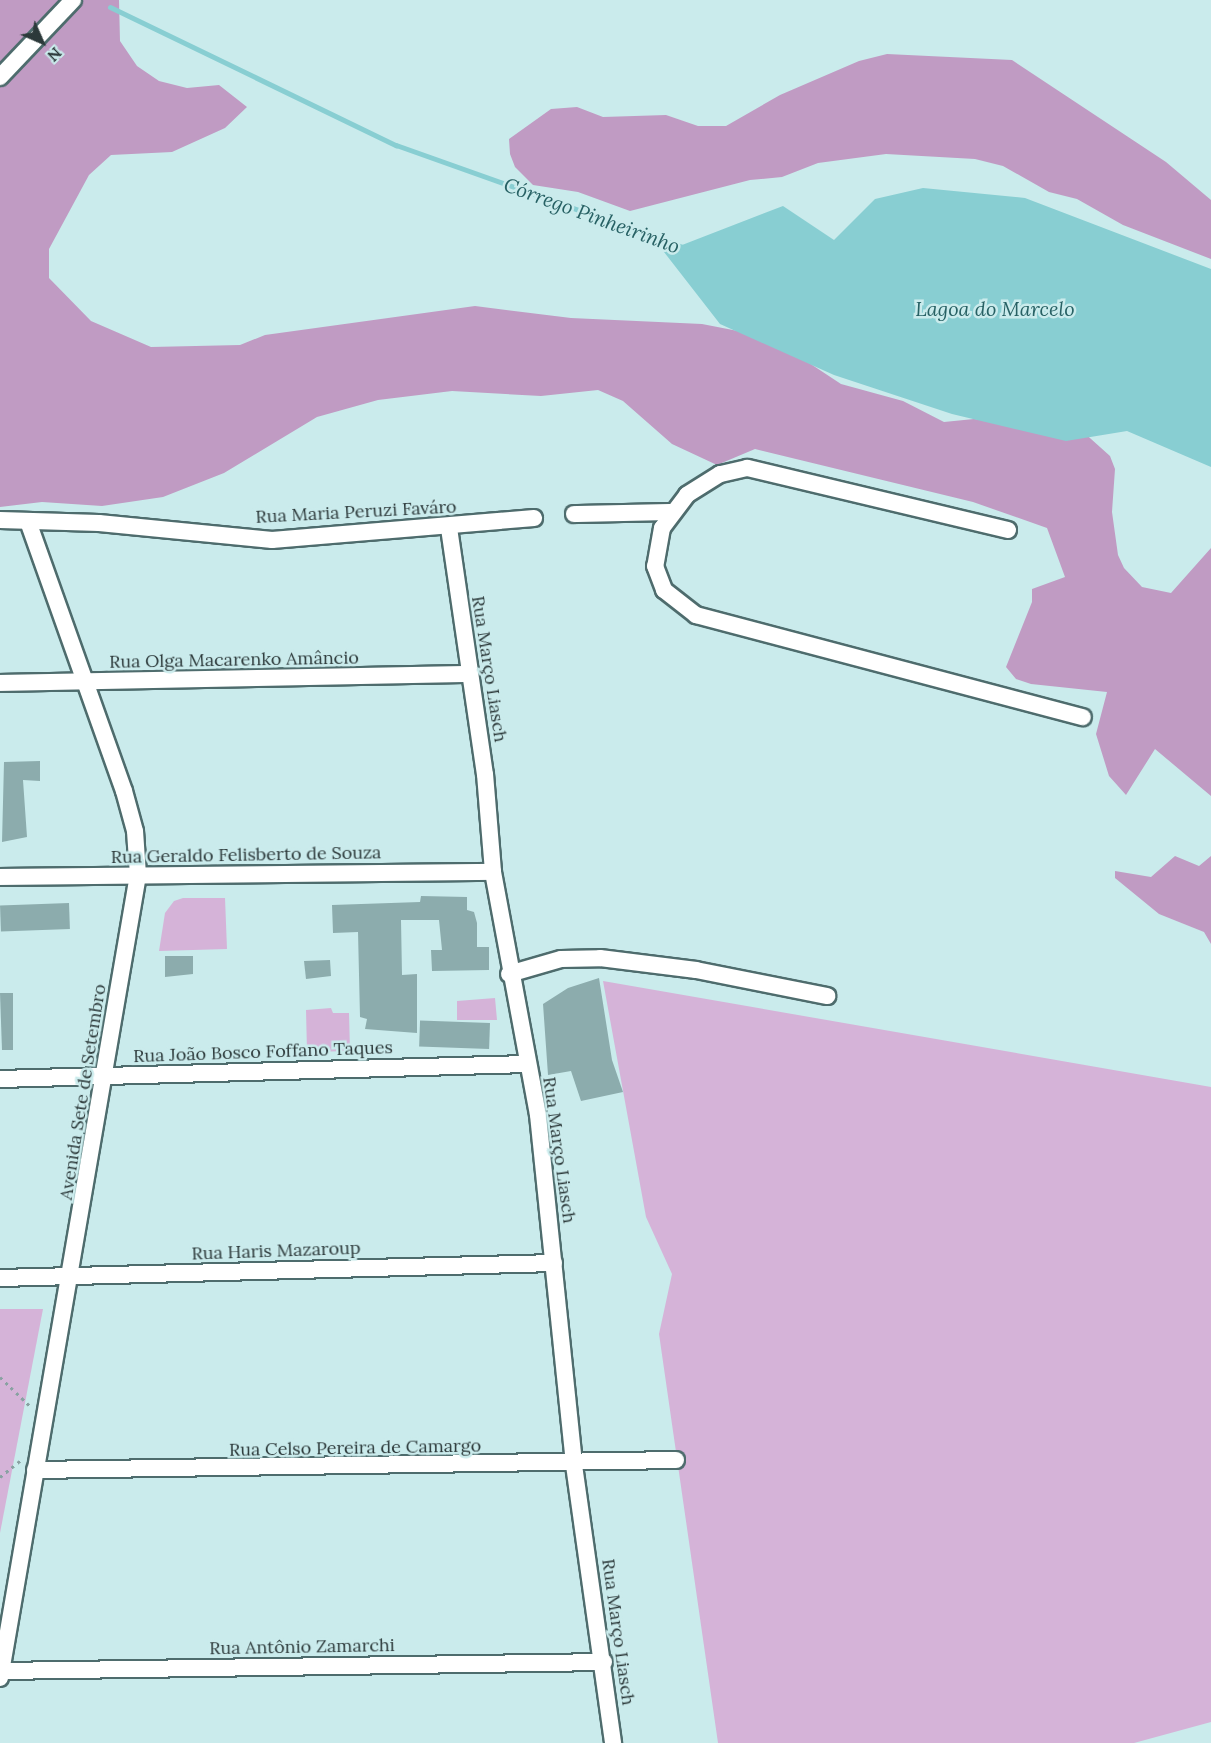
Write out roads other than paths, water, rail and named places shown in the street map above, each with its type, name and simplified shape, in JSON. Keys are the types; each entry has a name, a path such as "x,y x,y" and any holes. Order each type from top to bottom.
{"street":[{"path":"0,77 73,0"},
{"path":"1008,530 747,468 707,481 687,495 662,528 655,566 663,590 696,615 1083,717"},
{"path":"574,514 673,512"},
{"name":"Rua Maria Peruzi Faváro","path":"0,520 29,524 99,523 272,540 449,528 534,518"},
{"name":"Avenida Sete de Setembro","path":"0,1674 106,1076 138,875 135,831 87,683 29,524"},
{"name":"Rua Março Liasch","path":"449,528 485,774 493,872 509,974 538,1115 574,1465 604,1662 613,1743"},
{"name":"Rua Olga Macarenko Amâncio","path":"0,683 469,674"},
{"name":"Rua Geraldo Felisberto de Souza","path":"0,877 493,872"},
{"path":"509,974 561,959 600,958 696,970 827,996"},
{"name":"Rua João Bosco Foffano Taques","path":"0,1079 526,1064"},
{"name":"Rua Haris Mazaroup","path":"0,1278 554,1263"},
{"name":"Rua Celso Pereira de Camargo","path":"35,1470 574,1465 676,1460"},
{"name":"Rua Antônio Zamarchi","path":"0,1674 604,1662"}],"water":[{"name":"Lagoa do Marcelo","path":"923,188 1025,198 1211,269 1211,467 1127,431 1066,441 952,414 834,375 720,324 664,252 783,206 834,240 875,199"}],"waterway":[{"name":"Córrego Pinheirinho","path":"110,7 396,145 686,248"}]}
